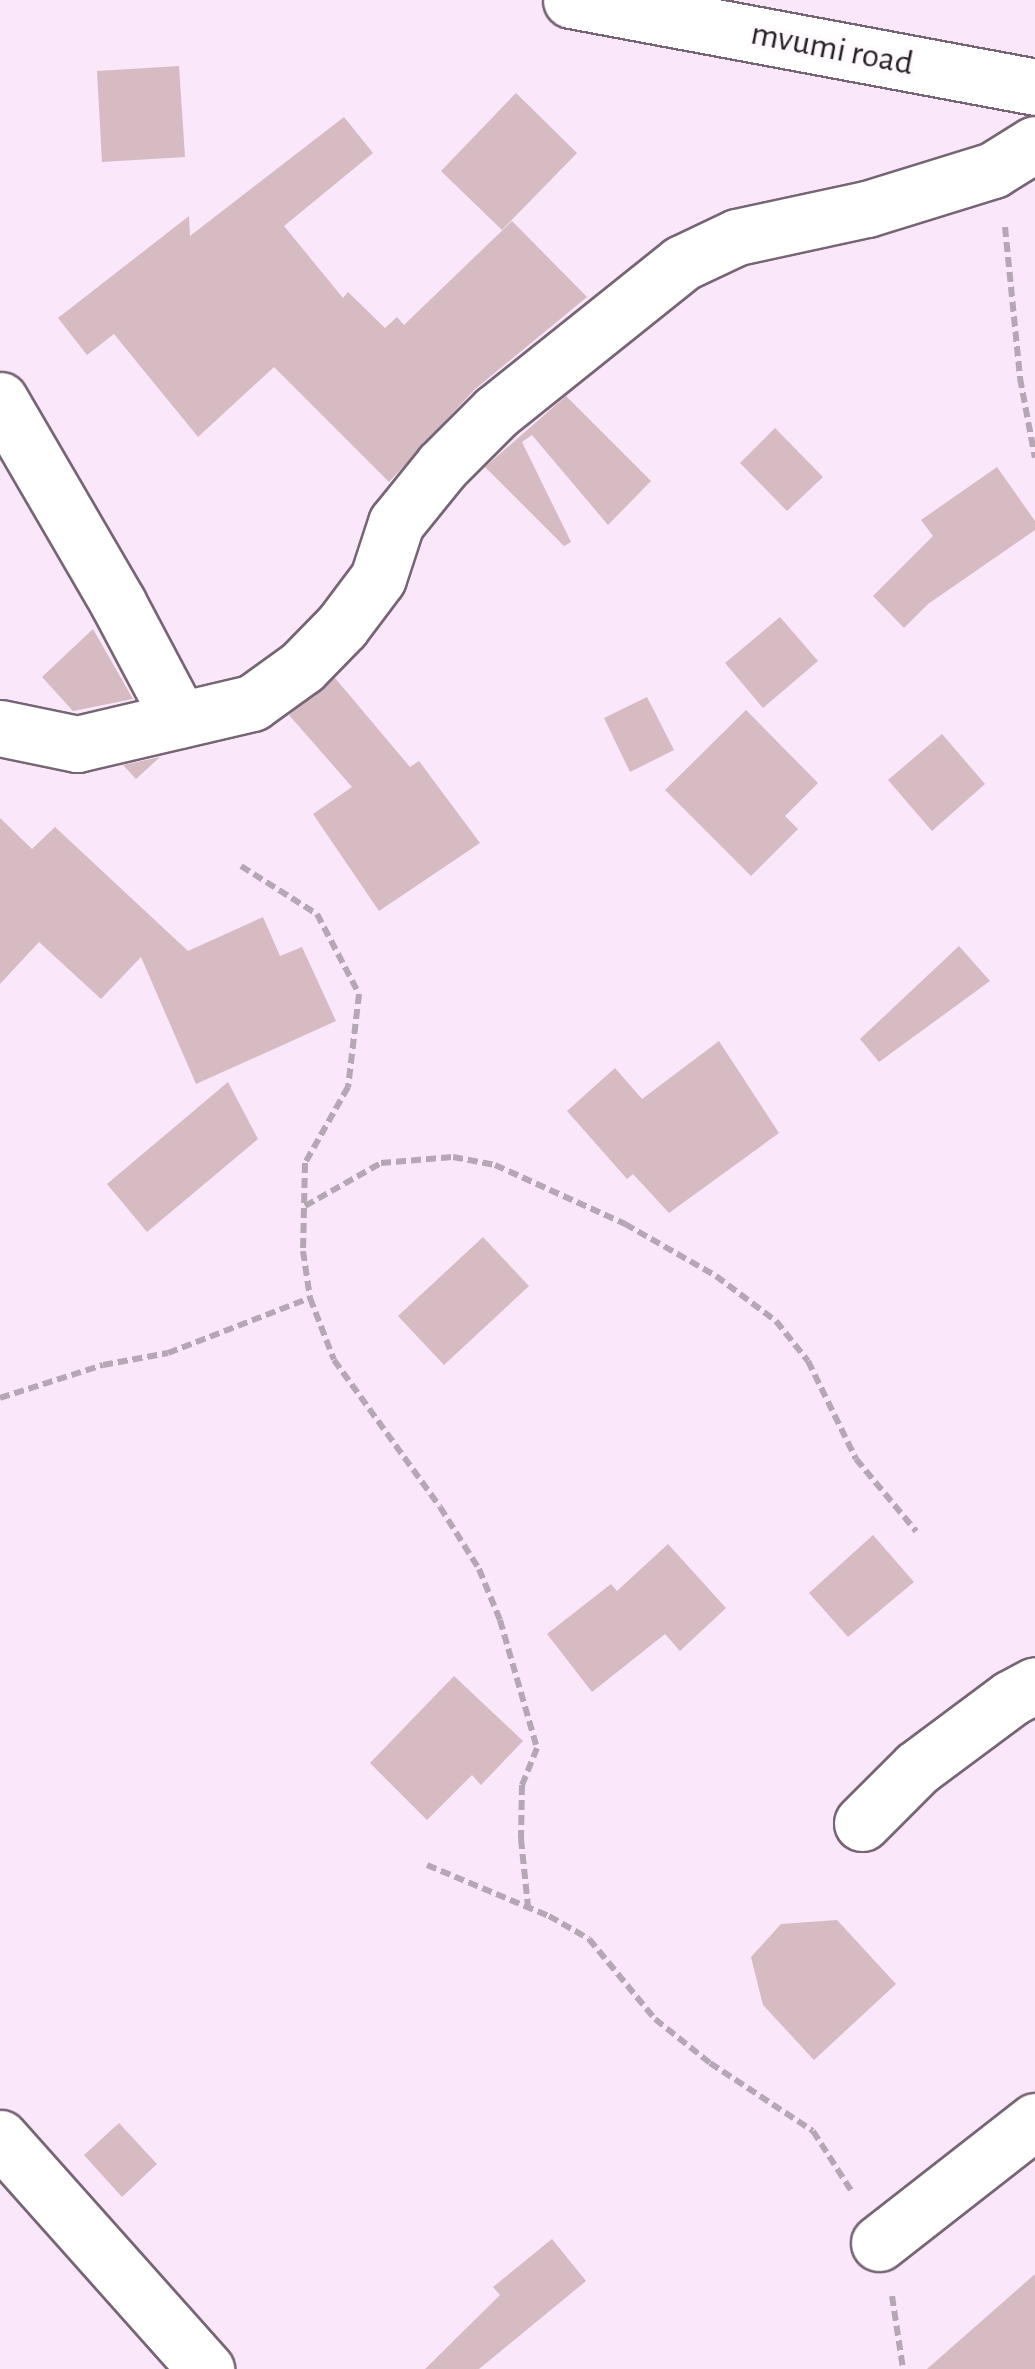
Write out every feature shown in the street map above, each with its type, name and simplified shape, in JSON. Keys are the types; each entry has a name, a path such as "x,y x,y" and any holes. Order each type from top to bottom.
{"street":[{"name":"mvumi road","path":"571,0 1035,87"},
{"path":"0,728 76,744 252,703 302,667 342,626 378,578 396,522 442,466 496,412 682,264 737,237 867,210 1014,157"},
{"path":"0,400 180,720"},
{"path":"862,1824 917,1768 1011,1698 1035,1685"},
{"path":"879,2243 1035,2121"},
{"path":"0,2138 206,2369"}],"path":[{"path":"1014,157 1004,222 1020,378 1035,458"},
{"path":"241,866 318,914 359,994 348,1087 305,1163 310,1298 334,1360 440,1507 479,1569 500,1620 537,1748 522,1785 521,1839 528,1907"},
{"path":"304,1207 381,1163 452,1156 495,1165 625,1224 716,1276 776,1321 808,1361 856,1459 916,1531"},
{"path":"0,1398 102,1366 168,1352 310,1298"},
{"path":"427,1865 528,1907 589,1939 655,2019 710,2063 813,2131 839,2168 879,2243 903,2369"}],"building":[{"path":"179,66 185,157 102,162 97,71"},
{"path":"516,93 577,153 502,230 441,171"},
{"path":"344,117 373,153 284,226 343,298 348,292 385,328 397,317 404,325 512,221 587,297 474,390 389,482 274,367 198,437 114,334 87,355 58,318 189,216 190,236"},
{"path":"566,396 651,481 608,525 532,435 522,442 571,542 564,546 485,467"},
{"path":"775,428 823,477 787,511 740,463"},
{"path":"997,467 1035,521 1035,530 928,604 904,628 873,596 933,536 921,520"},
{"path":"780,617 818,661 763,708 725,663"},
{"path":"93,629 133,699 73,711 42,677"},
{"path":"335,678 410,767 419,761 480,843 379,911 313,814 352,787 289,715"},
{"path":"647,697 674,750 630,772 604,718"},
{"path":"746,710 818,783 785,816 798,829 751,876 665,790"},
{"path":"942,734 985,784 932,831 888,780"},
{"path":"160,757 136,779 123,765"},
{"path":"0,818 32,849 55,827 188,951 263,917 280,956 302,947 336,1021 196,1084 141,957 101,999 39,942 0,984"},
{"path":"959,946 990,981 879,1062 860,1039"},
{"path":"719,1041 779,1133 669,1213 633,1174 627,1179 567,1111 615,1068 642,1099"},
{"path":"228,1082 258,1139 147,1232 107,1184"},
{"path":"483,1237 529,1286 444,1365 398,1316"},
{"path":"873,1535 914,1582 848,1637 809,1593"},
{"path":"668,1544 726,1608 680,1651 665,1634 592,1692 547,1634 611,1584 617,1591"},
{"path":"454,1676 523,1741 481,1785 472,1775 427,1820 370,1763"},
{"path":"837,1920 896,1984 814,2060 763,2005 751,1957 781,1924"},
{"path":"119,2123 157,2164 122,2197 84,2155"},
{"path":"552,2239 586,2281 479,2369 425,2369 500,2295 493,2287"},
{"path":"1035,2274 1035,2369 927,2369"}]}
